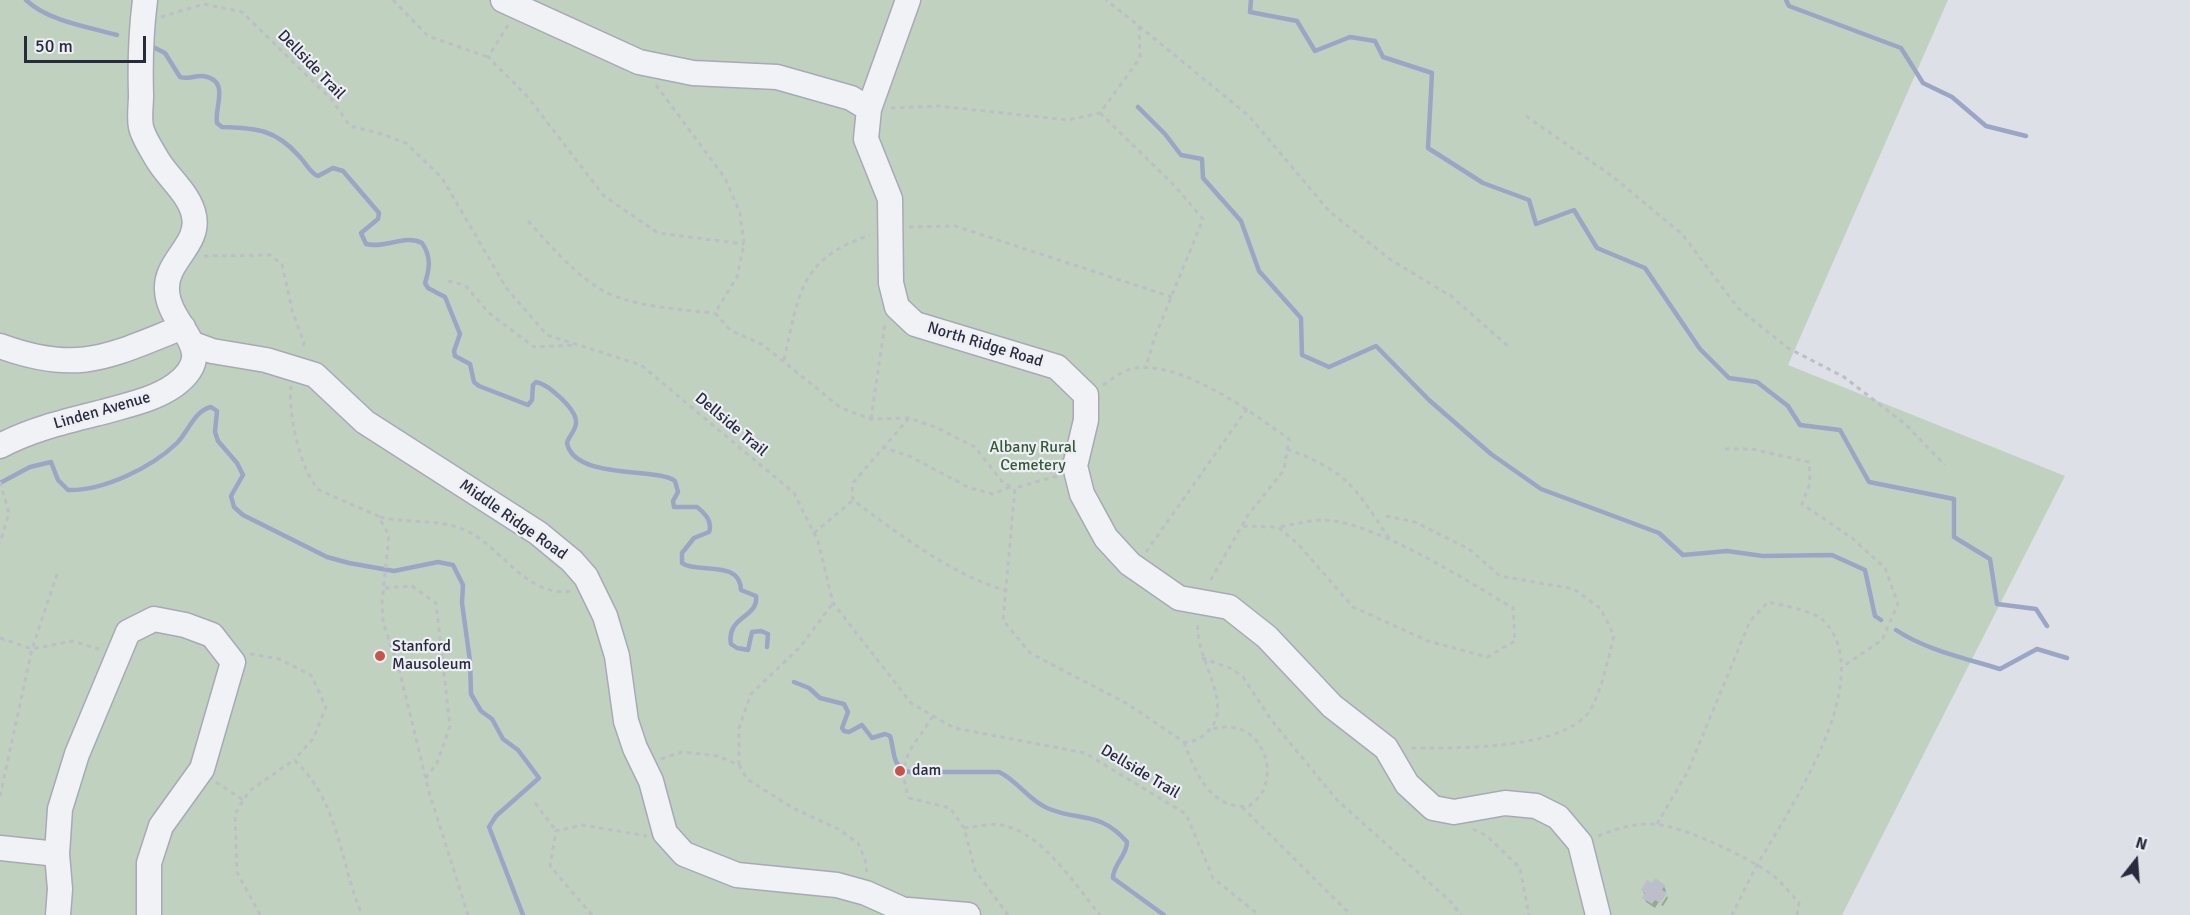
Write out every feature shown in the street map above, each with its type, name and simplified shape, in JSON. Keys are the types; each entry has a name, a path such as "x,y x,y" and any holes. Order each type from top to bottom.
{"lane":[{"name":"North Ridge Road","path":"908,0 869,109 866,139 890,200 891,283 897,307 915,324 1057,367 1086,395"},
{"path":"510,4 639,62 693,73 777,77 851,98 869,109"},
{"path":"0,346 36,357 81,362 188,336 170,304 167,285 172,267 189,242 195,224 192,208 158,161 141,127 140,42 144,11"},
{"name":"Middle Ridge Road","path":"188,336 212,351 295,367 315,375 365,422 550,542 576,566 591,585 613,635 626,721 642,765 651,781 665,833 684,854 721,870 749,876 837,885 866,892 912,913 968,915"},
{"name":"Linden Avenue","path":"0,446 33,431 140,402 175,385 189,370 194,356 188,336"},
{"path":"1086,395 1086,420 1074,466 1082,494 1106,538 1136,567 1179,598 1229,607 1267,638 1332,706 1386,748 1407,784 1420,799 1433,808 1449,812 1505,802 1536,806 1558,817 1580,843 1598,915"},
{"path":"58,915 60,889 57,854 60,809 77,754 128,632 154,619 185,625 212,636 233,662 202,769 161,826 149,864 149,915"},
{"path":"0,848 57,854"}],"path":[{"path":"393,0 428,36 488,57 527,96 604,196 658,233 744,243"},
{"path":"1106,0 1249,116 1330,212 1391,260 1451,296 1509,347"},
{"name":"Dellside Trail","path":"144,11 204,4 242,12 332,100 350,126 406,143 442,178 507,289 547,335 641,365 794,494 814,533 833,603 911,703 954,728 1085,753 1186,814 1213,878 1259,915"},
{"path":"488,57 510,4"},
{"path":"869,109 938,105 1068,120 1100,113 1140,58 1139,26"},
{"path":"639,62 725,178 740,213 744,243 737,277 715,313"},
{"path":"1100,113 1173,184 1203,219 1146,368"},
{"path":"1526,116 1612,176 1683,234 1738,308 1788,348 1844,377 1905,424 1945,465"},
{"path":"528,221 567,265 604,291 662,308 715,313 730,330 763,345 841,408 871,419 909,418 935,427 975,447 1004,484 1013,488"},
{"path":"784,361 796,304 809,273 828,254 854,241 890,228 955,226 1172,297"},
{"path":"189,242 205,256 270,255 282,264 292,310 304,343 295,367 291,408 308,475 319,490 378,516 396,521 438,524 465,530 495,549 525,578 548,590 563,592 591,585"},
{"path":"448,280 465,285 489,313 534,346 582,345"},
{"path":"871,419 885,318"},
{"path":"1086,395 1130,369 1161,367 1247,409 1289,439 1284,470 1242,526 1200,602 1196,637 1217,695 1220,710 1211,729"},
{"path":"1136,567 1247,409"},
{"path":"909,418 852,484 853,500 895,532 982,584 1005,590"},
{"path":"882,447 909,456 970,488 993,494 1076,471"},
{"path":"1287,449 1325,463 1355,487 1390,540"},
{"path":"1725,449 1752,449 1809,462 1810,483 1802,504 1852,538 1885,568 1898,604 1882,639 1842,667"},
{"path":"0,482 9,519 0,543"},
{"path":"1013,488 1003,620 1030,653 1126,703 1184,742 1193,742 1211,729 1224,727 1239,729 1254,740 1262,752 1269,779 1265,791 1258,800 1242,807"},
{"path":"814,533 853,500"},
{"path":"378,516 389,535 383,622 399,669 426,778 468,915"},
{"path":"1386,516 1415,522 1469,549 1500,576 1574,589 1601,609 1614,636 1591,709 1568,730 1530,740 1471,748 1386,748"},
{"path":"1242,526 1278,527 1322,520 1359,528 1390,540 1514,608 1515,641 1487,657 1428,641 1353,607 1298,544 1278,527"},
{"path":"0,796 32,649 57,573"},
{"path":"385,588 412,586 436,603 450,726 437,763 426,778"},
{"path":"1657,824 1688,771 1750,621 1768,602 1791,607 1823,620 1836,641 1842,667 1841,690 1814,768 1757,865 1732,915"},
{"path":"833,603 801,646 751,694 739,728 739,765 747,778 793,808 858,843 865,859 866,892"},
{"path":"0,638 32,649 72,641 103,651 116,660"},
{"path":"233,662 247,654 279,659 311,675 326,707 313,739 294,760 249,791 235,814 237,872 260,915"},
{"path":"1202,658 1230,668 1243,677 1272,721 1338,800 1450,901 1461,915"},
{"path":"933,716 905,759 902,778 909,798 950,808 964,828 975,870 1008,915"},
{"path":"1184,742 1197,776 1209,790 1229,804 1242,807 1351,915"},
{"path":"642,765 682,752 718,756 739,765"},
{"path":"294,760 307,771 327,801 362,915"},
{"path":"202,769 225,790 243,800"},
{"path":"536,804 556,831 550,866 592,915"},
{"path":"1449,812 1453,820 1487,836 1520,868 1529,915"},
{"path":"1580,843 1622,828 1657,824 1703,840 1757,865 1776,879 1799,903 1797,915"},
{"path":"556,831 582,825 644,836 665,833"},
{"path":"964,828 1001,825 1020,831 1056,860 1100,915"}],"green space":[{"name":"Albany Rural Cemetery","path":"0,0 1948,0 1788,365 2065,476 1842,915 0,915"}],"building":[{"path":"1655,878 1665,885 1662,890 1667,893 1660,903 1655,900 1652,904 1642,898 1645,893 1641,890 1647,880 1652,883"}],"waterway":[{"path":"26,0 57,18 117,35"},
{"path":"1251,0 1250,12 1297,21 1315,51 1350,37 1375,41 1383,57 1432,73 1428,148 1483,183 1529,200 1536,224 1574,210 1597,248 1645,268 1700,349 1729,378 1757,382 1788,406 1800,425 1840,430 1869,482 1954,499 1954,537 1990,559 1997,604 2036,609 2047,626"},
{"path":"1786,0 1789,6 1901,48 1923,83 1952,97 1986,126 2026,136"},
{"path":"155,48 165,53 180,77 203,76 217,83 219,88 217,123 222,127 255,129 273,135 290,147 315,175 318,176 333,168 343,171 379,213 378,219 361,233 366,244 380,245 409,240 422,243 429,262 425,283 428,288 445,297 460,334 454,351 455,356 470,364 474,382 528,405 532,400 533,385 536,382 541,384 560,397 571,410 576,421 567,443 573,455 584,463 617,471 652,474 675,481 678,492 673,501 674,507 697,507 710,524 709,532 694,538 682,553 682,563 733,574 739,580 741,590 756,596 753,609 733,628 731,644 748,650 752,632 761,631 768,634 767,647"},
{"path":"1138,107 1165,134 1181,155 1202,159 1203,178 1241,221 1259,271 1301,318 1302,355 1329,367 1376,346 1429,400 1491,454 1541,489 1659,533 1683,555 1727,551 1763,556 1832,555 1865,570 1875,616 1881,620"},
{"path":"0,483 30,467 51,462 58,480 68,490 96,487 111,482 154,461 177,443 200,412 211,407 217,411 215,432 218,441 237,463 243,475 231,496 234,507 243,515 327,557 349,563 394,571 438,562 453,565 463,585 462,603 470,661 471,694 481,711 492,719 503,739 518,750 539,778 496,816 489,827 523,915"},
{"path":"1896,630 1933,648 2000,669 2037,649 2067,658"},
{"path":"794,682 809,688 820,698 844,704 848,712 842,728 844,731 849,732 862,725 872,738 885,734 890,736 896,762 903,770 909,772 999,772 1047,808 1107,825 1127,842 1113,878 1164,915"}],"place":[{"name":"Stanford Mausoleum","path":"380,656"},
{"name":"dam","path":"900,771"}]}
